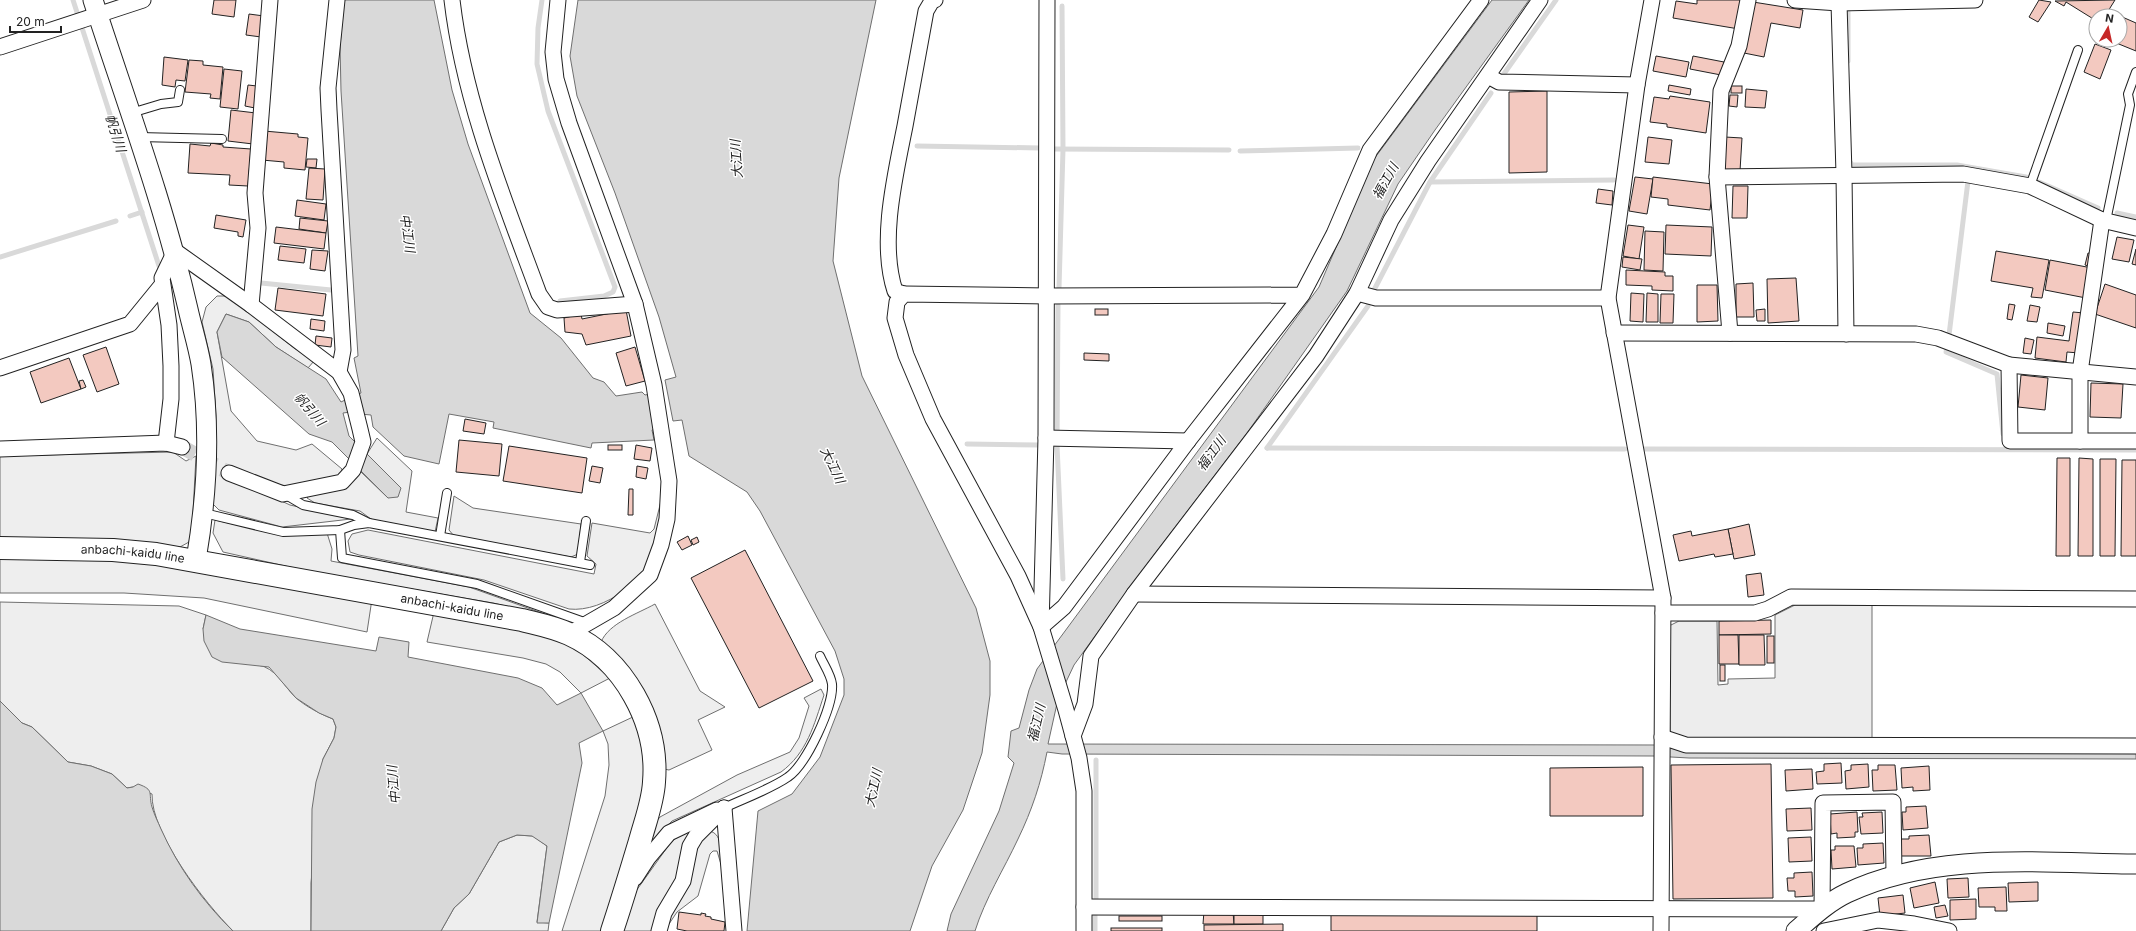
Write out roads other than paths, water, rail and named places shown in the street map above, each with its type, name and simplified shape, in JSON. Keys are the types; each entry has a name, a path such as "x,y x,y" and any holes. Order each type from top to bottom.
{"main road":[{"name":"anbachi-kaidu line","path":"0,548 113,550 196,560 522,620 569,634 591,648 611,664 625,681 637,700 651,739 655,761 654,784 650,808 612,931"}],"street":[{"path":"0,47 68,25 94,11 143,0"},
{"path":"251,305 258,228 255,193 270,0"},
{"path":"337,0 328,95 343,350 339,372"},
{"path":"452,0 464,70 485,147 539,294 548,308 557,310 635,304"},
{"path":"558,0 553,52 556,79 569,123 635,304 654,384 669,481 667,519 661,545 650,576 614,608 569,634"},
{"path":"934,0 926,11 896,173 890,226 890,275 895,292 904,294 1048,296 1302,295"},
{"path":"1042,634 1053,438 1048,296 1047,0"},
{"path":"1042,634 1064,607 1188,441 1302,295 1334,234 1370,150 1481,0"},
{"path":"1074,738 1085,704 1091,656 1134,594 1316,356 1357,293 1391,220 1428,161 1540,0"},
{"path":"1652,0 1638,85 1608,298 1663,598 1661,931"},
{"path":"1730,333 1717,177 1721,91 1739,46 1748,0"},
{"path":"1795,0 1839,4 1975,0"},
{"path":"1839,4 1844,174 1846,334"},
{"path":"94,11 138,137 175,251 201,365 206,422 204,513 196,560"},
{"path":"1488,76 1499,82 1638,85"},
{"path":"1717,177 1844,174 1963,174 2030,186 2104,220 2136,228"},
{"path":"2080,441 2080,372 2104,220"},
{"path":"175,251 251,305 339,372 351,393 363,442 353,470 342,482 283,494 229,474"},
{"path":"166,443 171,399 171,359 169,325 161,286 162,278 175,251"},
{"path":"0,368 130,324 161,286"},
{"path":"1357,293 1376,298 1608,298"},
{"path":"904,294 897,302 895,318 906,355 933,419 1018,576 1042,634 1074,738 1079,758 1084,791 1084,931"},
{"path":"1614,332 1916,334 1938,338 2009,365 2136,377"},
{"path":"2009,365 2010,441 2136,441"},
{"path":"1053,438 1188,441"},
{"path":"0,449 166,443 182,447"},
{"path":"1134,594 1663,598"},
{"path":"1663,613 1755,613 1768,609 1791,597 2136,599"},
{"path":"1662,740 1686,745 2136,746"},
{"path":"1822,909 1822,803 1893,802 1894,875"},
{"path":"623,896 648,858 669,833 694,820 724,808"},
{"path":"659,931 664,913 683,881 690,846 696,836 724,808"},
{"path":"724,808 734,931"},
{"path":"1796,931 1822,909 1846,894 1877,880 1918,869 1963,863 2136,864"},
{"path":"1084,907 1822,909"},
{"path":"1824,931 1878,920 1914,924 1949,931"}],"lane":[{"path":"2030,186 2078,50"},
{"path":"2104,220 2130,105 2128,94 2136,72"},
{"path":"130,114 161,104 178,102 180,90"},
{"path":"138,137 222,139"},
{"path":"283,494 303,505 354,515 369,523 590,564"},
{"path":"440,536 448,494"},
{"path":"204,513 283,532 340,530 354,525 369,523"},
{"path":"580,562 586,521"},
{"path":"340,530 342,558 477,584 588,624"},
{"path":"724,808 788,777 804,761 826,712 832,686 831,680 820,656"}],"water":[{"name":"中江川","path":"344,0 434,0 452,90 468,144 530,313 561,338 593,378 604,382 616,396 642,392 645,395 650,394 657,428 652,430 654,440 592,443 591,448 493,428 494,422 449,414 439,464 404,456 373,427 371,415 360,414 356,395 361,393 354,358 358,356 341,91 340,46"},
{"name":"大江川","path":"578,0 876,0 839,178 833,261 862,376 976,608 990,661 990,695 982,753 963,810 932,866 910,931 747,931 758,811 792,794 820,757 844,695 844,679 835,651 760,511 747,492 689,456 682,420 673,421 665,380 676,377 659,317 615,193 577,96 570,56"},
{"name":"福江川","path":"1492,0 1529,0 1398,184 1347,291 1247,433 1153,556 1074,665 1058,699 1048,744 1668,745 2136,751 2136,759 1062,754 1047,752 1039,786 1028,818 989,896 975,931 947,931 951,914 999,811 1014,763 1008,757 1011,731 1019,728 1029,690 1037,669 1319,287 1374,159"},
{"path":"226,314 249,322 276,347 326,379 341,402 347,399 351,412 343,413 349,436 401,488 398,497 388,498 332,442 309,434 222,357 217,332"},
{"name":"中江川","path":"206,615 240,629 376,651 379,637 409,642 408,657 518,678 542,688 557,705 581,693 603,731 579,743 582,763 549,923 537,923 547,846 532,836 517,835 499,842 469,894 454,908 441,931 311,931 312,809 316,782 323,759 334,738 336,727 333,719 319,713 296,698 269,667 222,662 212,657 204,641 203,629"},
{"path":"0,701 22,723 32,727 68,762 91,766 112,774 127,788 138,784 147,788 150,792 152,807 155,815 175,857 211,908 233,931 0,931"}],"waterway":[{"name":"帆引川","path":"73,0 159,266"},
{"path":"542,0 538,28 537,64 548,111 615,287 613,292 604,296 560,301"},
{"path":"1501,78 1556,0"},
{"path":"1059,288 1063,149 1062,6"},
{"path":"1848,9 1848,61"},
{"path":"1373,292 1430,182 1491,93"},
{"path":"917,146 1040,148"},
{"path":"1240,151 1358,148"},
{"path":"1054,149 1229,150"},
{"path":"1848,159 1852,165 1957,165 2026,177"},
{"path":"1430,182 1614,180"},
{"path":"1949,335 1968,181"},
{"path":"2039,182 2098,208"},
{"path":"130,216 142,212"},
{"path":"2117,213 2136,217"},
{"path":"0,257 116,221"},
{"path":"261,283 331,290"},
{"path":"1058,305 1057,445 1063,579"},
{"path":"1267,448 1368,306"},
{"path":"1947,348 1946,352 1997,374 2003,434"},
{"path":"967,444 1039,445"},
{"path":"1267,448 1625,449"},
{"path":"1644,449 2136,450"},
{"path":"1096,760 1096,899"},
{"path":"1095,916 1095,931"}],"tunnel":[{"path":"182,447 229,473"}]}
